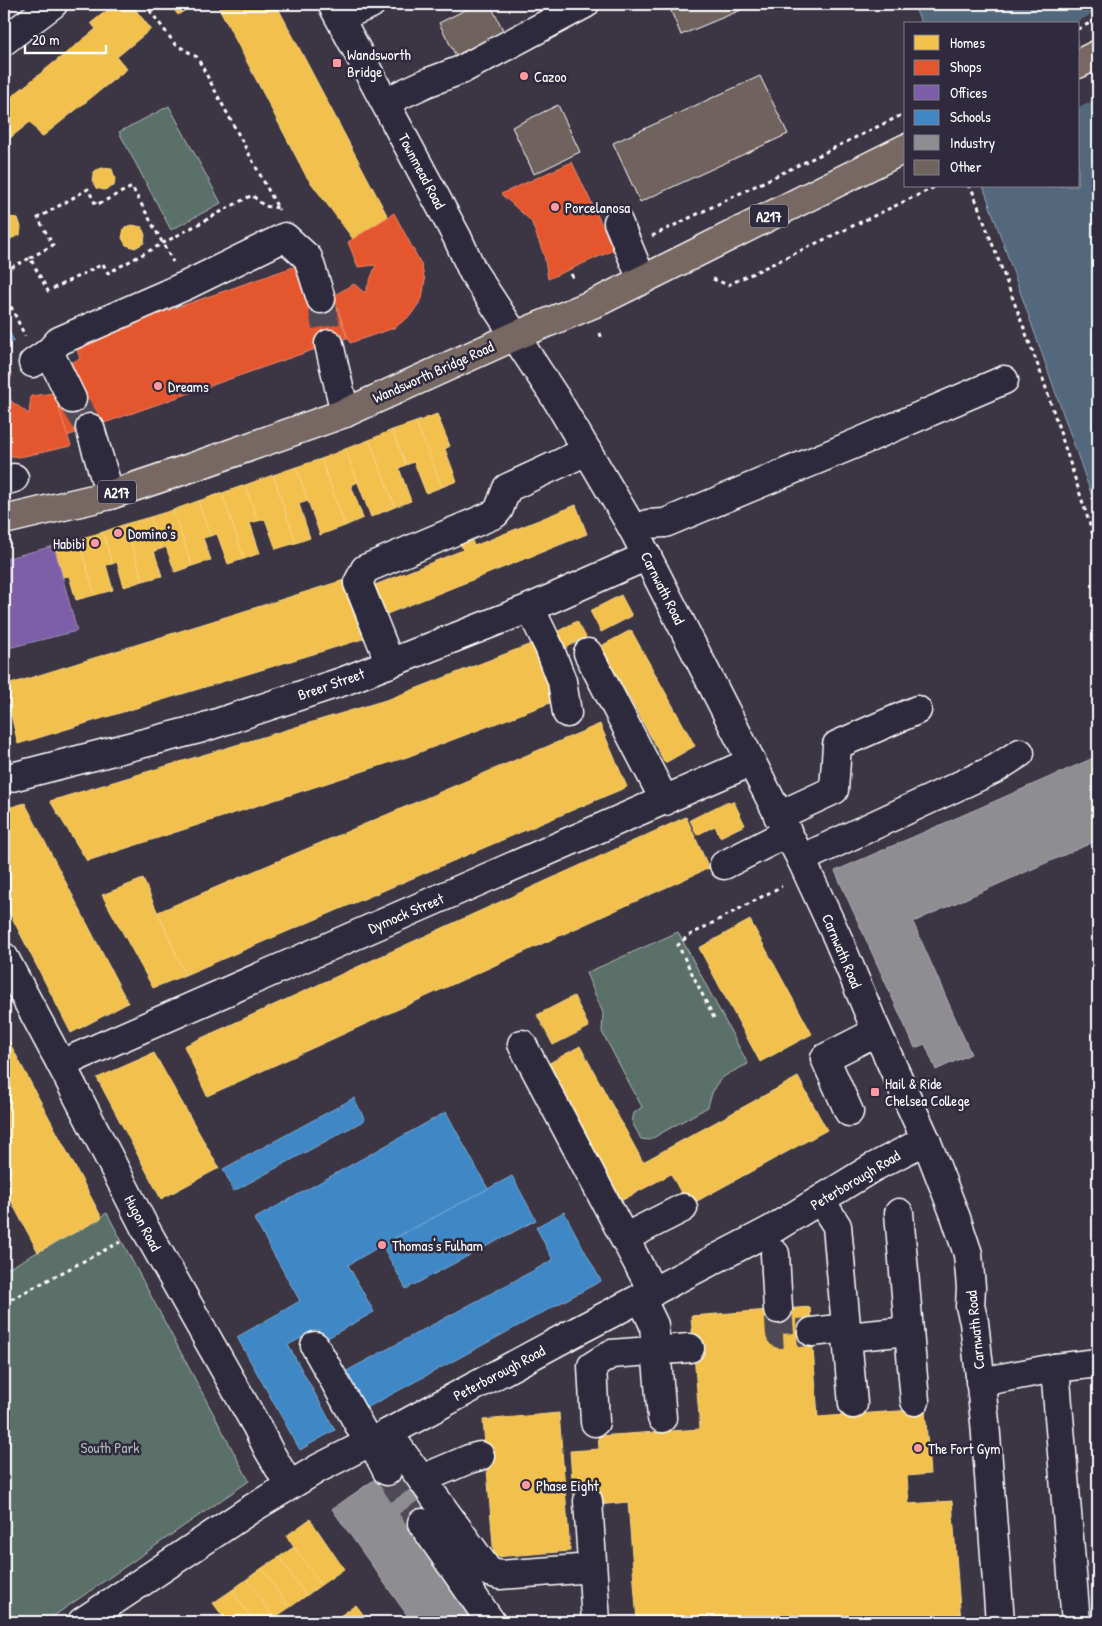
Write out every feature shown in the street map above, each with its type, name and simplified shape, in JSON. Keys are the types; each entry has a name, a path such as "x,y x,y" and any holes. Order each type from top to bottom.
{"main road":[{"path":"1080,63 1098,54"},
{"name":"Wandsworth Bridge Road","path":"4,520 110,494 190,468 344,413 515,336 586,307 904,149"}],"street":[{"path":"4,41 53,4"},
{"path":"336,10 371,4"},
{"path":"385,102 426,83 461,70 585,4"},
{"name":"Townmead Road","path":"336,10 457,237 472,272 515,336"},
{"path":"618,222 642,280"},
{"path":"72,399 40,359 59,341 187,285 285,237 308,258 321,299"},
{"name":"Carnwath Road","path":"515,336 557,400 633,529 804,866 838,939 876,1032 926,1140 956,1218 968,1254 971,1287 970,1306 974,1322 980,1382 1000,1622"},
{"path":"329,344 344,413"},
{"path":"633,529 648,524 664,523 1004,380"},
{"path":"90,428 110,494"},
{"path":"388,664 384,648 358,583 365,569 495,514 499,509 507,488 587,451"},
{"name":"Breer Street","path":"4,779 199,729 344,681 530,608 646,556"},
{"path":"530,608 549,648 562,682 567,713"},
{"path":"588,653 665,801"},
{"path":"724,866 834,790 837,746 917,710"},
{"path":"804,866 995,769 1020,753"},
{"name":"Dymock Street","path":"61,1064 751,762"},
{"name":"Hugon Road","path":"4,958 145,1228 289,1485"},
{"path":"849,1112 825,1058 876,1032"},
{"path":"522,1044 624,1238 647,1295 654,1325 662,1418"},
{"name":"Peterborough Road","path":"82,1622 289,1485 329,1462 377,1439 771,1230 872,1168 926,1140"},
{"path":"820,1201 838,1226 853,1404"},
{"path":"624,1238 683,1208"},
{"path":"900,1213 915,1401"},
{"path":"775,1254 778,1309"},
{"path":"812,1332 909,1331"},
{"path":"316,1346 377,1439 422,1479 489,1572 500,1575 592,1568"},
{"path":"595,1422 592,1366 610,1354 690,1348"},
{"path":"980,1382 1056,1368 1098,1363"},
{"path":"1056,1368 1076,1622"},
{"path":"377,1439 387,1471"},
{"path":"422,1479 480,1456"},
{"path":"588,1501 596,1622"},
{"path":"422,1523 491,1622"}],"path":[{"path":"145,4 175,44 197,57 279,208 285,237"},
{"path":"1080,28 1098,19"},
{"path":"649,238 904,114"},
{"path":"4,271 53,246 38,218 88,189 96,205 132,187 187,285"},
{"path":"713,280 728,284 933,188"},
{"path":"971,188 1043,379 1098,550"},
{"path":"30,258 48,291 103,264 108,273 252,195 264,206 279,208"},
{"path":"4,292 40,359"},
{"path":"600,333 602,339"},
{"path":"714,1018 678,946 688,936 804,866"},
{"path":"4,1303 122,1241"}],"green space":[{"path":"169,106 221,203 171,230 119,132"},
{"path":"678,932 748,1064 731,1072 717,1083 708,1107 649,1140 641,1139 632,1122 634,1113 642,1107 602,1032 603,1013 586,973"},
{"name":"South Park","path":"107,1213 249,1481 45,1622 4,1622 4,1263 9,1268"}],"water":[{"path":"913,4 1098,4 1098,513 984,188 1080,188 1080,22 921,22"}],"pier":[{"path":"1098,11 1098,99 1080,107 1080,22 1077,22"}],"building: Homes":[{"path":"115,4 131,4 151,29 117,57 127,69 42,137 30,122 4,143 4,91 11,97 96,29 91,23"},
{"path":"170,4 194,4 178,15"},
{"path":"217,4 276,4 388,217 353,239 306,176"},
{"path":"102,168 112,169 115,178 114,186 104,190 96,188 92,180 94,171"},
{"path":"9,217 18,218 21,227 20,235 10,239 4,237 4,219"},
{"path":"132,225 142,227 145,235 144,243 135,248 126,245 122,238 124,228"},
{"path":"437,414 450,446 445,449 457,481 442,487 416,422"},
{"path":"416,422 442,487 426,493 414,462 406,465 392,430"},
{"path":"392,430 406,465 399,468 411,501 395,507 369,440"},
{"path":"369,440 395,507 371,517 345,449"},
{"path":"345,449 358,482 351,485 363,518 345,526 321,459"},
{"path":"321,459 345,526 320,535 296,467"},
{"path":"296,467 308,501 299,504 310,538 296,543 273,475"},
{"path":"273,475 296,543 276,549 265,519 258,521 245,485"},
{"path":"245,485 258,521 250,523 260,553 244,559 222,493"},
{"path":"222,493 244,559 228,564 217,534 210,536 198,501"},
{"path":"198,501 210,536 203,538 211,560 192,566 173,510"},
{"path":"576,505 587,534 382,616 370,587 463,550 459,540 470,535 474,546"},
{"path":"173,510 192,566 175,572 166,547 161,549 150,517"},
{"path":"150,517 161,549 154,551 162,576 143,581 125,524"},
{"path":"125,524 143,581 124,587 117,562 112,564 103,532"},
{"path":"103,532 112,564 106,565 113,590 95,595 78,539"},
{"path":"78,539 95,595 76,600 69,576 63,577 54,546"},
{"path":"344,580 366,638 18,744 4,686"},
{"path":"621,595 632,616 601,632 590,611"},
{"path":"577,621 586,637 560,651 551,635"},
{"path":"631,630 695,746 665,763 601,646"},
{"path":"536,642 558,700 407,757 87,861 50,801 389,699"},
{"path":"600,724 627,787 185,975 158,912"},
{"path":"726,802 734,802 745,825 720,837 715,826 697,835 690,820"},
{"path":"25,803 128,1003 71,1033 4,902 4,809"},
{"path":"686,817 709,868 207,1096 184,1046"},
{"path":"143,879 185,975 153,988 102,895"},
{"path":"750,920 812,1034 760,1062 699,948"},
{"path":"574,996 589,1027 553,1045 537,1015"},
{"path":"4,1032 102,1218 38,1252 4,1188"},
{"path":"580,1046 643,1162 798,1077 827,1130 688,1206 671,1174 619,1202 544,1066"},
{"path":"154,1053 219,1168 161,1199 97,1078"},
{"path":"810,1307 818,1417 925,1409 930,1474 907,1476 909,1504 952,1501 961,1622 637,1622 628,1502 598,1505 598,1492 573,1494 570,1451 599,1449 598,1436 700,1429 691,1316"},
{"name":"Phase Eight","path":"559,1413 570,1551 494,1557 483,1420"},
{"path":"310,1519 344,1569 321,1585 286,1536"},
{"path":"294,1547 321,1585 306,1596 279,1557"},
{"path":"279,1557 306,1596 289,1608 262,1568"},
{"path":"262,1568 289,1608 274,1618 247,1579"},
{"path":"247,1579 274,1618 268,1622 254,1622 232,1590"},
{"path":"232,1590 254,1622 227,1622 213,1603"},
{"path":"356,1605 369,1622 331,1622"}],"building: Shops":[{"name":"Porcelanosa","path":"572,162 614,250 548,279 544,255 531,221 501,194"},
{"path":"394,213 421,264 425,280 422,299 410,316 394,328 350,343 333,296 354,284 365,293 376,265 358,267 348,242"},
{"path":"296,266 309,304 333,296 347,338 67,436 56,404 81,395 70,363 80,359 75,343"},
{"path":"4,365 12,375 5,389 11,401 29,414 31,396 54,393 71,446 20,457 4,455"}],"building: Offices":[{"path":"54,546 77,631 4,649 4,559"}],"building: Schools":[{"path":"4,321 14,341 4,346"},
{"path":"354,1098 365,1120 234,1191 223,1169"},
{"path":"446,1112 488,1189 348,1265 374,1312 324,1340 318,1329 288,1345 335,1430 300,1450 237,1337 300,1301 254,1219"},
{"path":"512,1176 536,1220 406,1289 382,1245"},
{"path":"564,1212 601,1281 361,1411 341,1374 553,1260 536,1227"}],"building: Industry":[{"path":"1098,756 1098,840 913,922 971,1054 936,1070 925,1044 915,1048 835,871"},
{"path":"394,1466 429,1517 483,1622 412,1622 332,1509"}],"building: Other":[{"path":"477,4 490,4 504,32 456,56 439,23"},
{"path":"668,4 738,4 741,10 681,35"},
{"path":"760,76 788,134 640,202 613,143"},
{"path":"558,105 580,152 534,174 512,127"}],"tunnel":[{"path":"321,299 329,344"},
{"path":"72,399 90,428"},
{"path":"778,1309 780,1334 812,1332"},
{"path":"387,1471 422,1523"}],"place":[{"name":"Wandsworth Bridge","path":"337,63"},
{"name":"Cazoo","path":"524,76"},
{"name":"Porcelanosa","path":"555,207"},
{"name":"Dreams","path":"158,386"},
{"name":"Domino's","path":"118,533"},
{"name":"Habibi","path":"95,543"},
{"name":"Hail & Ride Chelsea College","path":"875,1092"},
{"name":"Thomas's Fulham","path":"382,1245"},
{"name":"The Fort Gym","path":"918,1448"},
{"name":"Phase Eight","path":"526,1485"}]}
